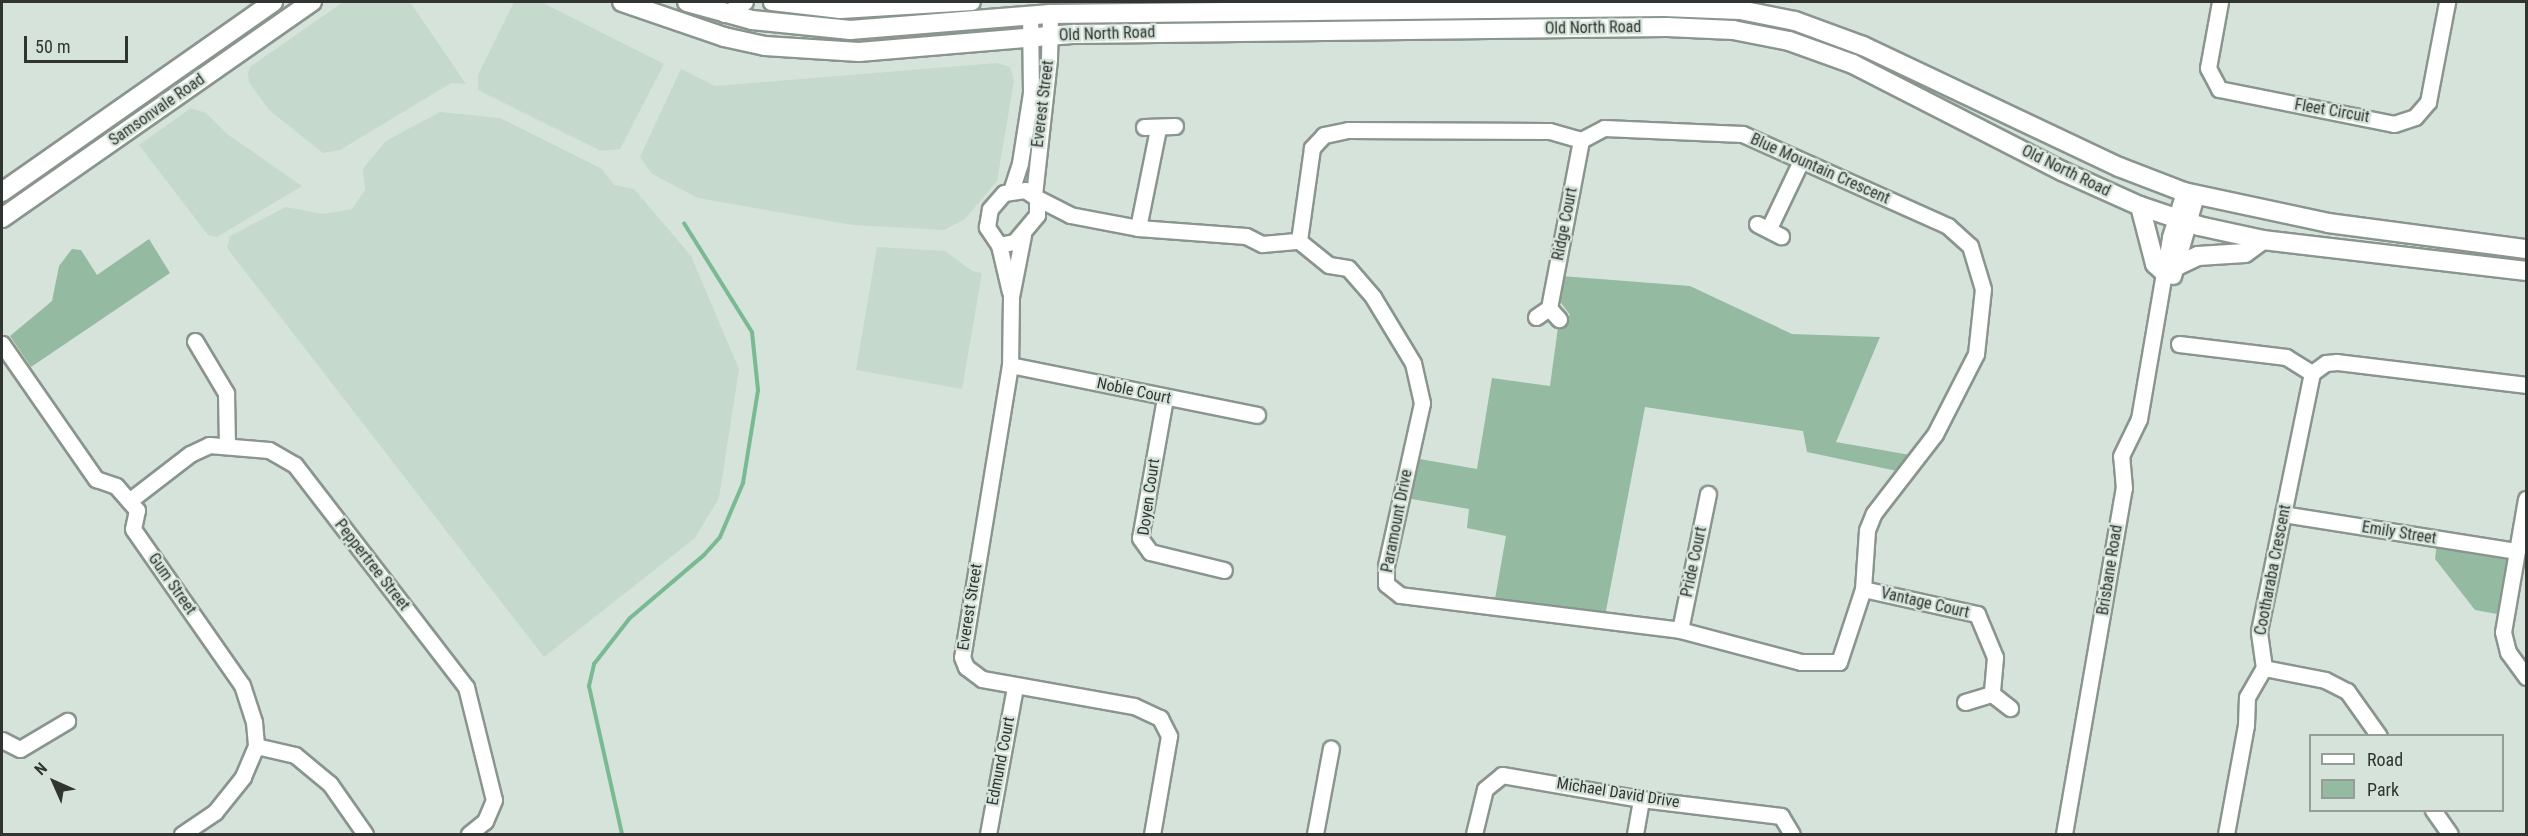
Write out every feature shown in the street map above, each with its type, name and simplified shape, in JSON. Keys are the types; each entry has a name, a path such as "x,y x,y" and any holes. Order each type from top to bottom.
{"main road":[{"name":"Samsonvale Road","path":"2,192 273,2"},
{"name":"Samsonvale Road","path":"2,219 312,2"},
{"name":"Old North Road","path":"622,2 724,37 810,51 902,51 1050,36 1667,27 1733,30 1789,41 1854,64 2062,171 2140,206 2181,220 2263,240 2526,272"},
{"name":"Old North Road","path":"687,2 724,14 782,26 850,30 1050,14 1661,4 1767,9 1863,46 2119,167 2190,194 2328,223 2526,249"},
{"path":"2140,206 2156,264 2170,270 2198,256 2245,254 2263,240"}],"street":[{"path":"724,14 746,2"},
{"path":"771,2 840,10 972,2"},
{"name":"Fleet Circuit","path":"2220,2 2208,68 2209,77 2219,89 2394,124 2415,117 2428,102 2447,2"},
{"name":"Everest Street","path":"1050,14 1035,219 1023,235 1011,297 1010,365 962,657 975,676 1015,687 1134,706 1160,718 1169,736 1152,834"},
{"name":"Everest Street","path":"1011,297 999,245 989,232 988,218 998,198 1011,191 1020,163 1031,93 1030,15"},
{"path":"1138,228 1151,128 1175,126"},
{"name":"Blue Mountain Crescent","path":"1581,140 1604,128 1742,134 1947,226 1970,246 1983,289 1976,354 1935,434 1874,513 1867,530 1863,589"},
{"path":"1035,219 1070,215 1138,228 1246,236 1262,243 1299,241 1312,148 1324,135 1348,130 1549,131 1581,140"},
{"name":"Ridge Court","path":"1548,315 1581,140"},
{"path":"1769,229 1801,161"},
{"path":"1011,191 1025,190 1070,215"},
{"name":"Brisbane Road","path":"2064,834 2124,488 2121,456 2139,418 2160,309 2181,220 2190,194"},
{"path":"999,245 1014,242 1023,235"},
{"name":"Paramount Drive","path":"1299,241 1329,265 1348,268 1373,297 1413,363 1422,403 1386,566 1386,584 1400,595 1680,630 1801,662 1839,662 1863,589"},
{"path":"195,340 226,393 227,447"},
{"path":"2,344 96,479 116,486 129,501"},
{"path":"2179,344 2286,357 2312,373 2326,363 2337,362 2526,385"},
{"name":"Noble Court","path":"1010,365 1257,415"},
{"name":"Cootharaba Crescent","path":"2264,668 2259,631 2312,373"},
{"name":"Doyen Court","path":"1165,398 1140,538 1150,552 1224,570"},
{"name":"Peppertree Street","path":"129,501 190,454 209,445 269,450 295,465 466,687 494,800 485,821 473,833"},
{"name":"Pride Court","path":"1680,630 1708,494"},
{"path":"2526,499 2503,632 2508,652 2526,677"},
{"name":"Gum Street","path":"129,501 137,510 133,529 242,685 254,722 255,746 243,777 215,812 182,834"},
{"name":"Emily Street","path":"2283,514 2516,551"},
{"name":"Vantage Court","path":"1863,589 1977,614 1995,657 1992,694"},
{"path":"2226,834 2246,725 2247,697 2264,668 2325,680 2347,691 2378,734"},
{"name":"Edmund Court","path":"988,834 1015,687"},
{"path":"1965,702 1992,694 2010,708"},
{"path":"2,740 21,749 67,721"},
{"path":"255,746 295,755 330,784 365,834"},
{"path":"1315,834 1331,748"},
{"name":"Michael David Drive","path":"1474,834 1485,789 1502,775 1641,799 1780,816 1792,834"},
{"path":"1635,834 1641,799"},
{"path":"2434,812 2450,834"}],"shaded area":[{"path":"343,2 410,2 466,84 451,83 340,150 323,153 269,110 249,82 248,73 250,67"},
{"path":"514,2 541,2 664,64 620,149 601,151 478,90 478,75"},
{"path":"997,63 1010,67 1014,81 997,181 965,219 944,230 853,225 698,198 652,174 640,157 681,69 715,86"},
{"path":"191,108 206,113 227,134 302,186 217,237 208,235 139,145"},
{"path":"440,112 500,118 602,169 614,185 634,189 691,256 739,369 719,498 695,538 544,657 227,248 230,236 286,207 323,214 352,209 365,190 363,169 386,141"},
{"path":"877,247 945,251 972,271 982,273 962,389 856,370"}],"green space":[{"path":"149,239 170,273 31,367 10,336 52,301 59,266 72,249 81,250 97,275"},
{"path":"1561,276 1690,286 1792,334 1880,337 1836,442 1916,456 1897,471 1807,452 1803,431 1645,407 1604,621 1495,599 1506,536 1467,528 1469,509 1406,498 1414,458 1477,469 1492,378 1550,386 1558,327 1570,315 1556,296"},
{"path":"2437,543 2511,554 2497,614 2475,610 2435,559"}],"waterway":[{"path":"622,834 589,686 594,664 630,618 704,555 720,537 743,483 758,390 752,332 684,223"}]}
